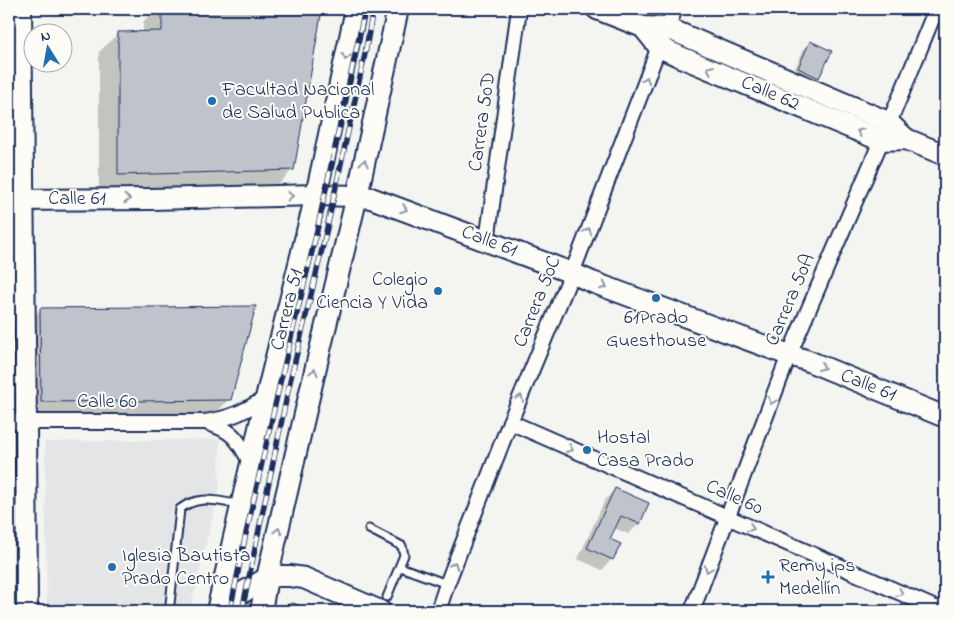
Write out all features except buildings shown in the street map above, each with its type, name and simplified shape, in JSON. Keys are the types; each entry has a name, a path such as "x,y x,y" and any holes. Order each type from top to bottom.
{"main road":[{"path":"21,9 16,200 18,422 27,611"},
{"name":"Carrera 51","path":"217,609 316,195 356,9"},
{"name":"Carrera 51","path":"261,611 267,578 357,196 398,9"},
{"name":"Calle 62","path":"597,9 643,27 667,28 888,122 906,139 945,155"},
{"name":"Calle 62","path":"643,27 660,47 880,140 906,139"},
{"name":"Calle 61","path":"16,200 316,195 357,196 378,200 592,282 806,360 945,417"},
{"path":"217,609 267,578 278,576 304,578 384,604"}],"street":[{"name":"Carrera 50D","path":"487,241 519,9"},
{"name":"Carrera 50C","path":"438,611 510,422 572,273 675,9"},
{"name":"Carrera 50A","path":"692,611 789,355 936,9"},
{"name":"Calle 60","path":"18,422 205,422 232,417 266,398"},
{"name":"Calle 60","path":"205,422 218,426 234,436 251,463"},
{"name":"Calle 60","path":"510,422 943,611"}],"lane":[{"path":"170,604 180,509 188,503 200,499 241,504"},
{"path":"369,529 402,546 404,555 384,604"},
{"path":"400,567 447,584"}],"shaded area":[{"path":"220,439 219,489 190,611 47,611 45,442"}],"railway":[{"path":"230,611 280,383 316,235 365,9"},
{"path":"242,611 289,386 325,237 373,9"}],"place":[{"name":"Facultad Nacional de Salud Publica","path":"212,101"},
{"name":"Colegio Ciencia Y Vida","path":"438,291"},
{"name":"61Prado Guesthouse","path":"656,298"},
{"name":"Hostal Casa Prado","path":"587,450"},
{"name":"Iglesia Bautista Prado Centro","path":"112,567"},
{"name":"Remy ips Medellín","path":"768,577"}]}
